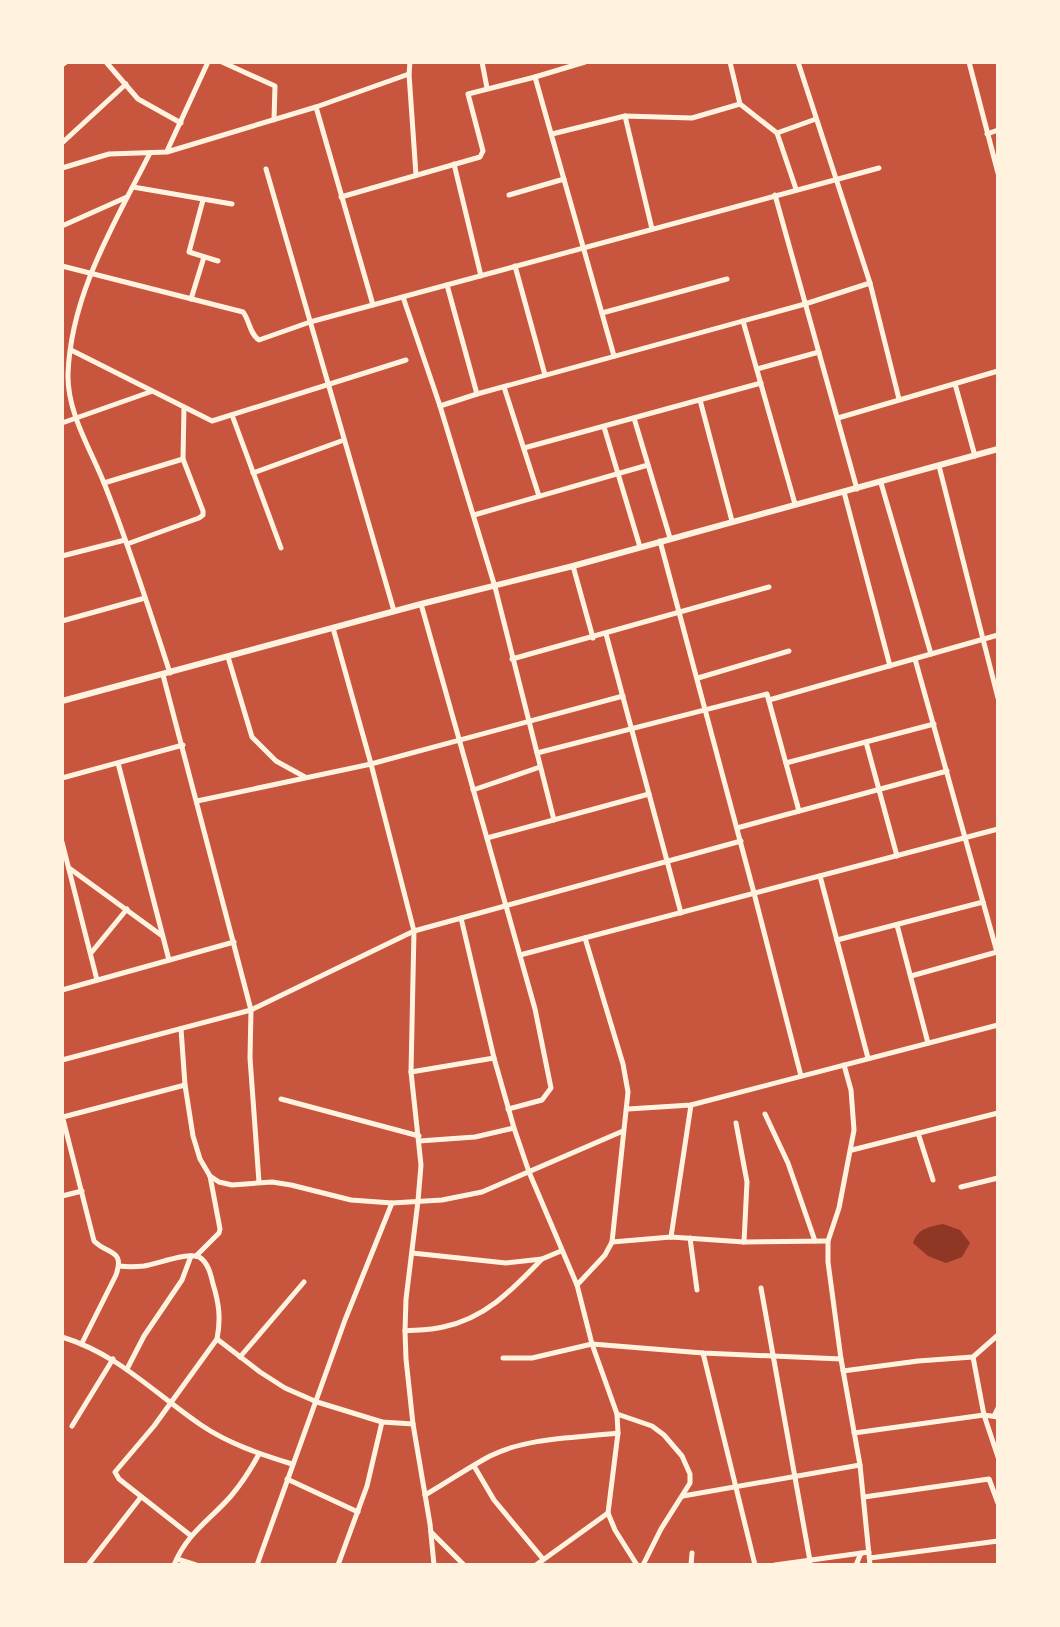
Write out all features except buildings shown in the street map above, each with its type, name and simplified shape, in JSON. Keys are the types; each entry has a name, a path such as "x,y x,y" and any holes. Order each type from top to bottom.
{"street":[{"path":"106,62 138,99 181,123"},
{"path":"167,152 208,62"},
{"path":"222,62 275,86 274,120"},
{"path":"410,62 416,175"},
{"path":"482,62 487,88"},
{"path":"556,62 557,71"},
{"path":"341,197 482,154 469,93 585,62"},
{"path":"730,62 740,104 777,133 796,189"},
{"path":"969,62 998,173"},
{"path":"801,63 816,119 870,283 899,399"},
{"path":"62,168 109,154 167,152 316,107 409,74"},
{"path":"535,77 614,356"},
{"path":"62,143 126,84"},
{"path":"552,134 625,116 692,118 740,104"},
{"path":"316,107 373,305"},
{"path":"625,116 652,229"},
{"path":"777,133 816,119"},
{"path":"987,134 998,130"},
{"path":"150,153 90,273 75,321 68,375 76,418 126,542 167,674 251,1010 250,1058 259,1182"},
{"path":"454,164 481,276"},
{"path":"62,266 243,312 252,333 259,340 310,322 879,168"},
{"path":"266,169 394,611"},
{"path":"509,195 564,179"},
{"path":"133,187 232,204"},
{"path":"775,195 857,489"},
{"path":"62,226 128,196"},
{"path":"203,200 189,252 218,261"},
{"path":"191,299 204,257"},
{"path":"515,266 545,375"},
{"path":"602,313 727,279"},
{"path":"440,406 870,283"},
{"path":"447,285 477,394"},
{"path":"403,297 495,587 554,820"},
{"path":"743,321 795,504"},
{"path":"71,350 212,421 406,360"},
{"path":"757,369 819,352"},
{"path":"838,418 998,371"},
{"path":"524,448 761,383"},
{"path":"955,384 975,456"},
{"path":"504,387 539,496"},
{"path":"62,423 151,391"},
{"path":"700,400 732,521"},
{"path":"62,556 126,542 203,515 183,459 184,407"},
{"path":"232,415 281,548"},
{"path":"634,418 670,538"},
{"path":"604,427 640,547"},
{"path":"253,473 344,440"},
{"path":"62,701 573,566 998,449"},
{"path":"104,483 183,459"},
{"path":"474,515 648,465"},
{"path":"939,466 998,698"},
{"path":"881,483 931,654"},
{"path":"844,492 890,666"},
{"path":"660,541 801,1076"},
{"path":"573,566 593,638"},
{"path":"512,659 769,587"},
{"path":"62,621 145,598"},
{"path":"421,604 535,1009 551,1088 542,1100 508,1109"},
{"path":"333,628 414,931 411,1072 421,1165 405,1331 413,1424 434,1565"},
{"path":"606,634 681,913"},
{"path":"769,700 998,635"},
{"path":"698,678 789,651"},
{"path":"228,657 252,737 276,761 307,778"},
{"path":"911,976 998,952 915,659"},
{"path":"537,753 767,694 799,811"},
{"path":"197,801 371,764 623,696"},
{"path":"786,763 934,724"},
{"path":"866,742 897,856"},
{"path":"62,778 183,745"},
{"path":"118,763 169,960"},
{"path":"473,790 540,767"},
{"path":"737,828 947,771"},
{"path":"487,838 649,794"},
{"path":"520,955 998,829"},
{"path":"62,1060 251,1010 414,931 741,841"},
{"path":"62,842 97,980"},
{"path":"68,867 163,936"},
{"path":"820,876 868,1058"},
{"path":"837,940 983,902"},
{"path":"90,954 127,909"},
{"path":"461,918 508,1109 529,1172 577,1285 592,1344 617,1414 618,1433 608,1513 610,1521 640,1565 683,1496 690,1483 690,1474 682,1456 664,1435 652,1426 617,1414"},
{"path":"897,925 928,1043"},
{"path":"577,1285 605,1255 612,1242 628,1109 627,1082 585,938"},
{"path":"62,990 234,942"},
{"path":"628,1109 691,1105 998,1025"},
{"path":"127,1369 194,1256 220,1229 210,1176 200,1159 193,1136 181,1029"},
{"path":"411,1072 494,1058"},
{"path":"844,1065 854,1130 839,1208 828,1241 830,1290 860,1465 870,1558"},
{"path":"82,1343 119,1266 117,1255 94,1241 63,1120 185,1085"},
{"path":"281,1099 419,1138 475,1137 514,1128"},
{"path":"671,1237 691,1105"},
{"path":"852,1150 998,1113"},
{"path":"765,1114 788,1163 815,1241"},
{"path":"736,1123 747,1182 744,1242"},
{"path":"210,1176 232,1185 259,1182 291,1185 351,1200 392,1203 464,1197 623,1131"},
{"path":"918,1133 933,1180"},
{"path":"961,1187 998,1178"},
{"path":"62,1196 82,1191"},
{"path":"257,1565 345,1320 392,1203"},
{"path":"612,1242 671,1237 744,1242 828,1241"},
{"path":"690,1238 697,1290"},
{"path":"412,1253 506,1263 542,1259 561,1251"},
{"path":"119,1266 146,1266 194,1256 205,1262 211,1274 220,1322 217,1339 154,1426 116,1469 117,1477 190,1535"},
{"path":"405,1331 442,1328 476,1317 502,1299 542,1259"},
{"path":"240,1357 304,1282"},
{"path":"761,1288 810,1561"},
{"path":"843,1371 973,1357 998,1335"},
{"path":"62,1337 82,1343 113,1359 216,1434 259,1454 292,1464"},
{"path":"217,1339 271,1380 317,1402 382,1422 413,1424"},
{"path":"503,1358 532,1358 592,1344 841,1359"},
{"path":"703,1353 755,1565"},
{"path":"973,1357 984,1415 998,1457"},
{"path":"72,1426 113,1359"},
{"path":"854,1433 984,1415 996,1416 998,1408"},
{"path":"338,1565 367,1486 382,1422"},
{"path":"425,1495 490,1456 523,1445 618,1433"},
{"path":"196,1565 176,1562 190,1535 241,1485 259,1454"},
{"path":"683,1496 860,1465"},
{"path":"474,1466 494,1500 543,1559"},
{"path":"287,1479 358,1512"},
{"path":"864,1497 989,1479 998,1503"},
{"path":"88,1565 141,1497"},
{"path":"536,1565 608,1513"},
{"path":"431,1532 464,1565"},
{"path":"775,1565 861,1553 870,1558 998,1541"},
{"path":"691,1565 692,1553"},
{"path":"856,1565 861,1553"}],"shaded area":[{"path":"943,1224 960,1230 970,1243 962,1257 946,1263 928,1256 913,1243 921,1231"}]}
